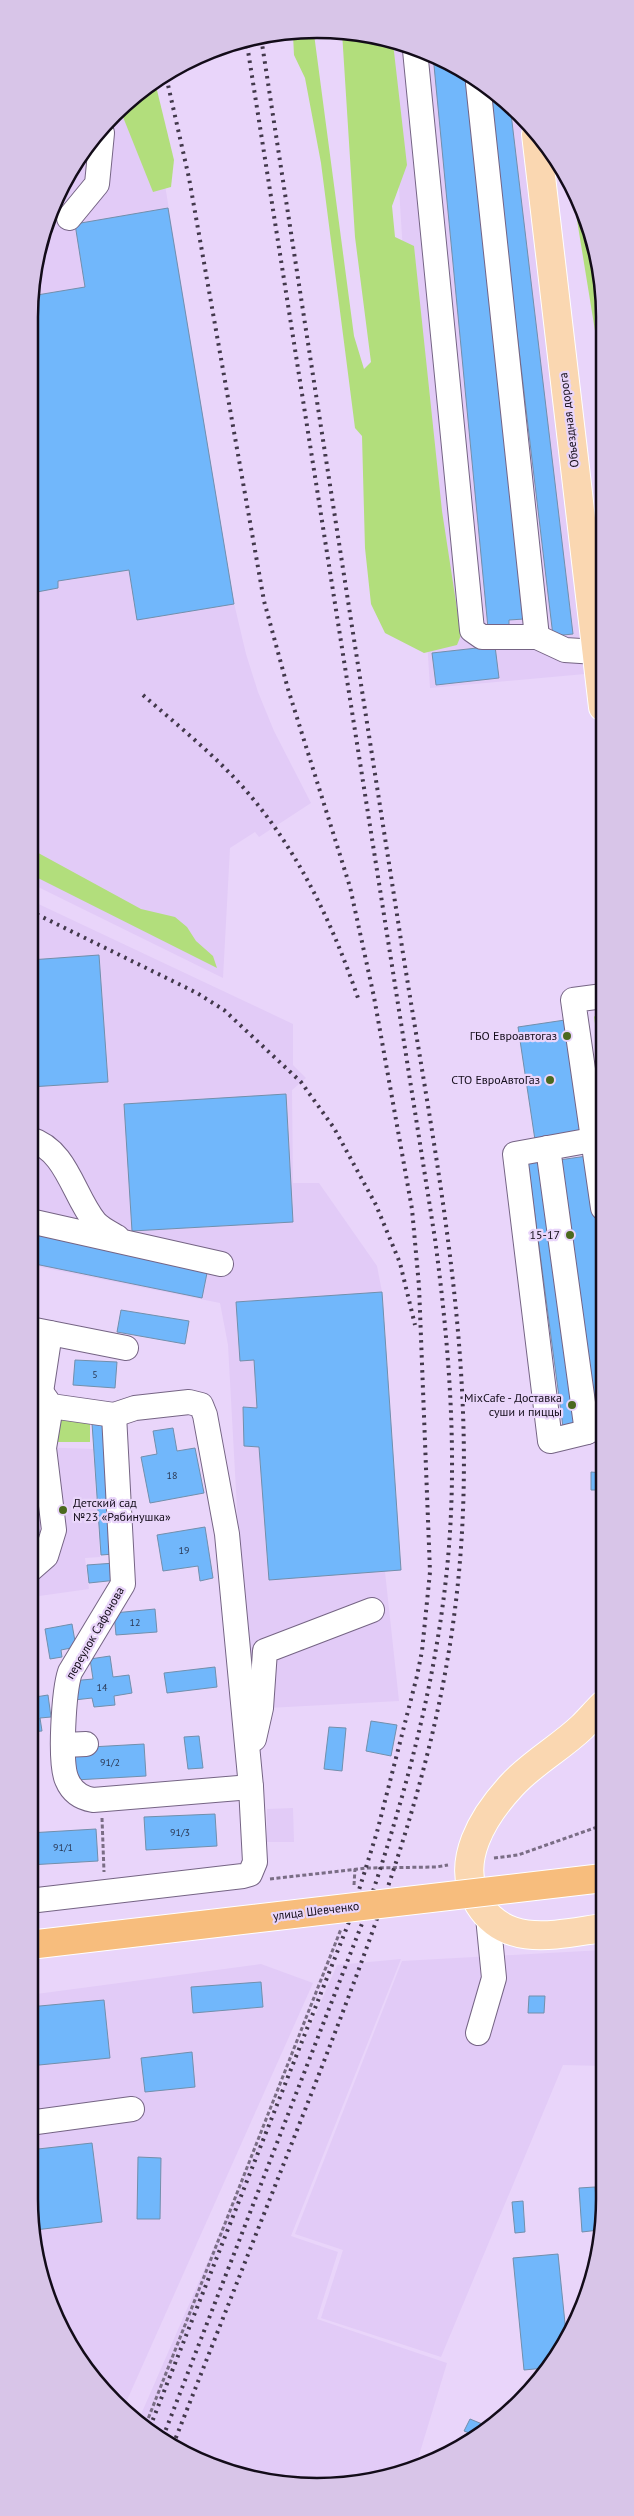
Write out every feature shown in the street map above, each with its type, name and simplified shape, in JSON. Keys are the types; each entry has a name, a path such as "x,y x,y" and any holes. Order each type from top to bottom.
{"highway":[{"name":"улица Шевченко","path":"38,1944 596,1879"}],"main road":[{"name":"Объездная дорога","path":"537,145 596,644"},
{"path":"592,1725 513,1784 494,1807 479,1832 469,1860 470,1882 476,1899 488,1917 511,1932 524,1936 538,1937 596,1929"}],"street":[{"path":"416,56 472,630 482,637 537,637 566,650 596,667"},
{"path":"479,89 537,637"},
{"path":"69,218 97,184 101,140"},
{"path":"596,997 573,1000 596,1128"},
{"path":"548,1148 595,1428 550,1441 515,1154 548,1148 596,1139"},
{"path":"38,1142 42,1143 63,1165 95,1223 127,1243"},
{"path":"38,1223 221,1264"},
{"path":"38,1563 46,1556 54,1530 38,1476 44,1448 40,1331 126,1348"},
{"path":"38,1900 244,1876 250,1874 254,1868 251,1787 228,1534 205,1415 201,1406 189,1402 135,1408 114,1415 41,1395"},
{"name":"переулок Сафонова","path":"114,1415 123,1584 70,1672 66,1685 75,1744 66,1778 75,1793 86,1799 251,1787"},
{"path":"249,1762 260,1708 265,1651 372,1610"},
{"path":"478,2033 494,1978 488,1917"},
{"path":"38,2122 132,2109"}],"path":[{"path":"101,1799 105,1878"},
{"path":"353,1888 356,1878 355,1869"},
{"path":"147,2421 342,1925"}],"shaded area":[{"path":"390,47 441,66 457,75 487,95 522,127 585,674 430,688"},
{"path":"141,101 164,179 234,603 246,654 258,692 274,731 311,803 259,837 255,832 230,848 223,978 38,887 38,299 40,281 52,227 66,193 95,147 119,119"},
{"path":"38,904 293,1024 293,1065 306,1078 292,1090 293,1183 319,1183 377,1266 382,1292 401,1570 385,1572 399,1701 248,1709 228,1345 220,1303 38,1267"},
{"name":"Детский сад №23 «Рябинушка»","path":"38,1447 93,1449 100,1557 85,1558 89,1589 39,1596"},
{"path":"293,1808 294,1842 267,1842 267,1809"},
{"path":"596,1950 596,2066 563,2065 441,2357 321,2318 343,2250 295,2234 402,1961"},
{"path":"401,1959 291,2236 338,2252 317,2319 447,2363 418,2460 396,2465 389,2469 353,2476 299,2478 262,2473 227,2464 193,2450 141,2415 337,1965"},
{"path":"261,1964 313,1983 126,2403 95,2369 66,2323 52,2289 43,2254 38,2217 38,1994"}],"green space":[{"path":"315,38 354,336 364,369 371,362 355,237 342,39 394,48 407,165 392,206 395,237 414,246 442,511 461,635 457,645 424,653 385,633 371,604 365,548 362,436 355,428 321,163 305,78 294,55 293,39"},
{"path":"157,89 174,160 171,187 153,192 123,116"},
{"path":"576,212 582,227 591,262 596,299 596,337"},
{"path":"38,853 141,909 175,917 187,927 196,941 213,956 217,968 38,878"},
{"path":"596,1014 596,1031 594,1017"},
{"path":"57,1419 90,1420 90,1442 57,1442"}],"building":[{"path":"434,63 472,85 524,619 509,620 509,626 488,628"},
{"path":"489,97 511,116 573,634 553,636"},
{"path":"168,208 234,604 137,620 129,570 58,581 58,588 38,592 38,299 38,295 85,287 75,224"},
{"path":"495,646 499,678 436,685 432,653"},
{"path":"99,955 108,1082 38,1086 38,959"},
{"name":"СТО ЕвроАвтоГаз","path":"565,1020 582,1133 535,1140 518,1027"},
{"path":"286,1094 293,1222 132,1231 124,1104"},
{"path":"587,1156 596,1221 596,1410 593,1411 559,1160"},
{"path":"544,1161 578,1425 563,1427 528,1163"},
{"path":"38,1234 208,1268 202,1298 38,1265"},
{"path":"382,1292 401,1570 269,1580 259,1447 244,1446 243,1407 257,1408 254,1360 240,1361 236,1302"},
{"path":"121,1310 189,1321 185,1344 117,1332"},
{"path":"75,1360 117,1362 115,1388 73,1385"},
{"path":"105,1422 114,1554 101,1555 92,1423"},
{"path":"173,1428 177,1451 195,1448 204,1493 150,1503 141,1457 157,1454 153,1431"},
{"path":"591,1472 596,1472 596,1490 591,1490"},
{"path":"205,1527 213,1578 200,1581 198,1566 163,1571 157,1535"},
{"path":"115,1563 117,1580 89,1583 87,1565"},
{"path":"155,1609 157,1632 116,1635 114,1613"},
{"path":"72,1624 76,1647 61,1650 62,1657 50,1659 45,1629"},
{"path":"110,1656 113,1677 129,1675 132,1693 114,1696 115,1705 94,1707 92,1698 74,1700 71,1681 93,1679 90,1659"},
{"path":"215,1667 217,1687 167,1693 164,1673"},
{"path":"48,1695 51,1717 40,1718 42,1731 38,1731 38,1697"},
{"path":"371,1721 397,1725 391,1756 366,1751"},
{"path":"329,1727 346,1728 342,1771 324,1769"},
{"path":"199,1736 203,1768 188,1769 184,1737"},
{"path":"144,1744 146,1776 75,1780 73,1748"},
{"path":"215,1814 217,1846 146,1850 144,1817"},
{"path":"96,1829 98,1861 38,1864 38,1832"},
{"path":"261,1982 263,2007 193,2013 191,1987"},
{"path":"529,1996 545,1996 544,2013 528,2013"},
{"path":"104,2000 110,2058 38,2065 38,2006"},
{"path":"192,2052 195,2087 145,2092 141,2058"},
{"path":"92,2143 102,2222 39,2229 38,2149"},
{"path":"138,2157 161,2158 160,2219 137,2219"},
{"path":"595,2187 594,2231 582,2232 579,2188"},
{"path":"523,2201 525,2232 515,2233 512,2202"},
{"path":"558,2254 565,2328 539,2369 524,2370 513,2258"},
{"path":"470,2419 482,2424 469,2433 464,2431"}],"railway":[{"path":"175,2440 336,2031 397,1859 415,1801 443,1684 453,1624 462,1534 464,1445 460,1358 452,1271 262,43"},
{"path":"165,2433 363,1921 395,1821 422,1720 432,1669 441,1617 451,1513 451,1410 443,1307 435,1239 247,46"},
{"path":"151,2424 349,1922 377,1832 417,1676 422,1651 430,1572 419,1286 412,1209 374,997 350,887 288,689 264,601 189,178 167,82"},
{"path":"143,695 230,773 261,809 279,834 296,860 325,915 359,1001"},
{"path":"38,915 197,993 224,1010 301,1082 334,1128 376,1205 400,1263 415,1325"}],"place":[{"name":"ГБО Евроавтогаз","path":"567,1036"},
{"name":"СТО ЕвроАвтоГаз","path":"550,1080"},
{"name":"15-17","path":"570,1235"},
{"name":"MixCafe - Доставка суши и пиццы","path":"572,1405"},
{"name":"Детский сад №23 «Рябинушка»","path":"63,1510"}]}
